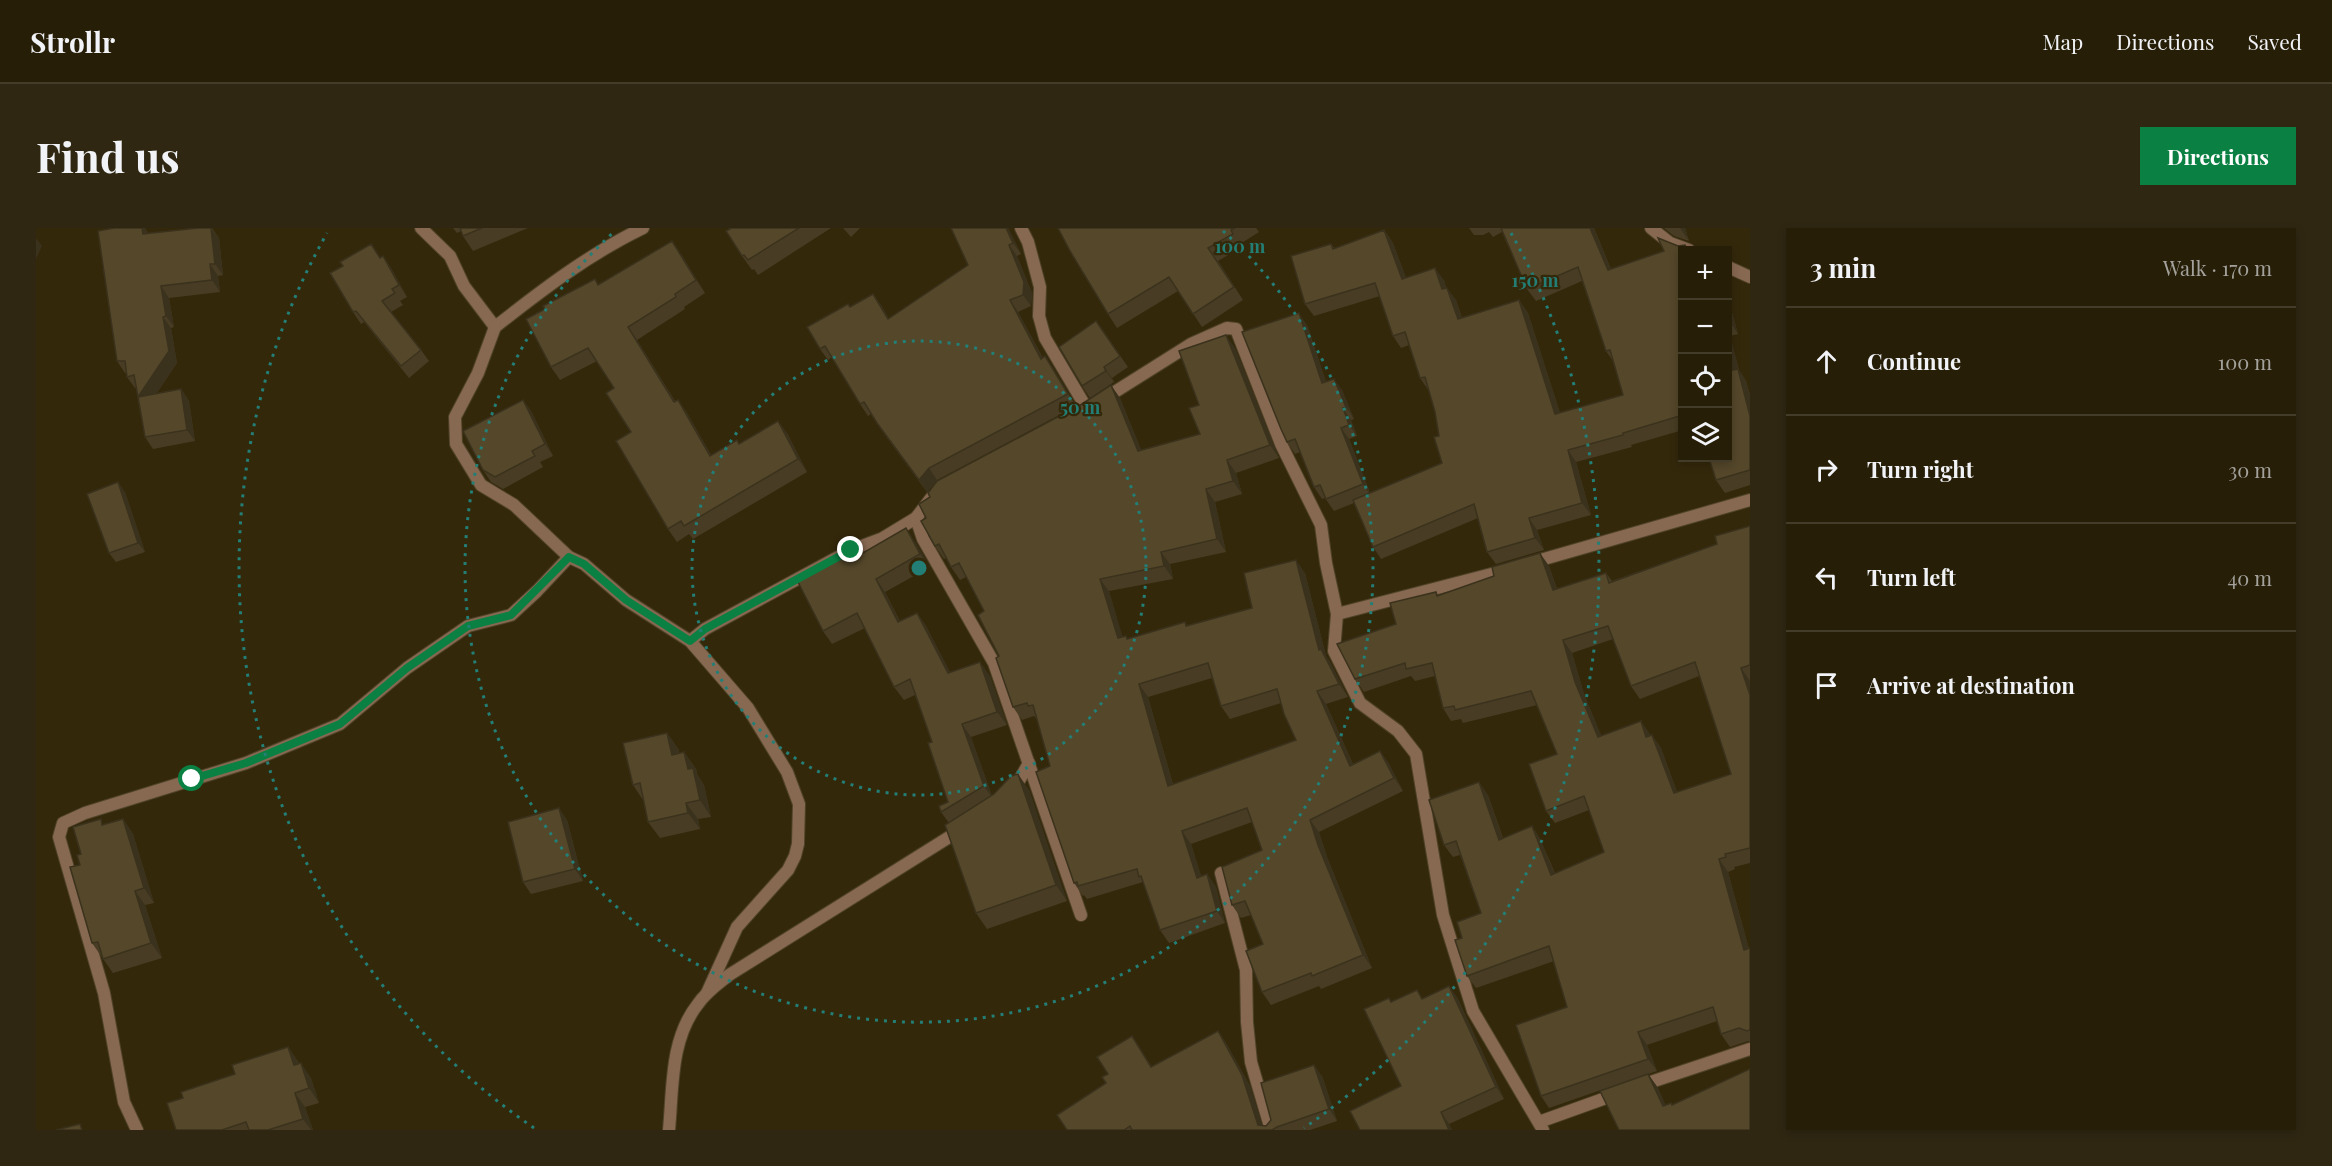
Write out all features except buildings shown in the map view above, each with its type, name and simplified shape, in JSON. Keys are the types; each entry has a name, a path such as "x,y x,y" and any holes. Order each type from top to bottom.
{"street":[{"path":"421,228 450,256 464,286 495,327"},
{"path":"643,228 611,244 576,267 495,327 478,373 455,417 456,444 481,485 514,505 569,557 584,564 626,600 690,641 748,708 787,772 799,804 798,843 795,856 788,870 737,927 707,993"},
{"path":"1021,228 1028,242 1040,287 1040,316 1045,338 1082,412 1191,344 1227,328 1236,329 1281,444 1321,525 1326,563 1337,614 1334,651 1360,703 1398,731 1416,754 1443,915 1473,1011 1541,1126 1693,1066 1750,1049"},
{"path":"1651,228 1670,243 1678,246"},
{"path":"1732,269 1750,277"},
{"path":"690,641 705,629 819,566 851,550 883,538 916,518 941,487"},
{"path":"1337,614 1449,586 1750,500"},
{"path":"916,518 923,539 994,663 1081,915"},
{"path":"136,1130 124,1102 104,993 59,837 63,823 85,813 246,763 340,724 407,668 468,626 511,615 569,557"},
{"path":"1001,804 1013,793 1029,763"},
{"path":"669,1130 675,1056 682,1034 696,1006 707,993 729,975 971,823"},
{"path":"1221,873 1246,970 1246,1022 1251,1062 1271,1130"}],"route":[{"path":"192,779 246,763 340,724 407,668 434,652 468,626 511,615 569,557 584,564 626,600 690,641 705,629 851,550"}]}
